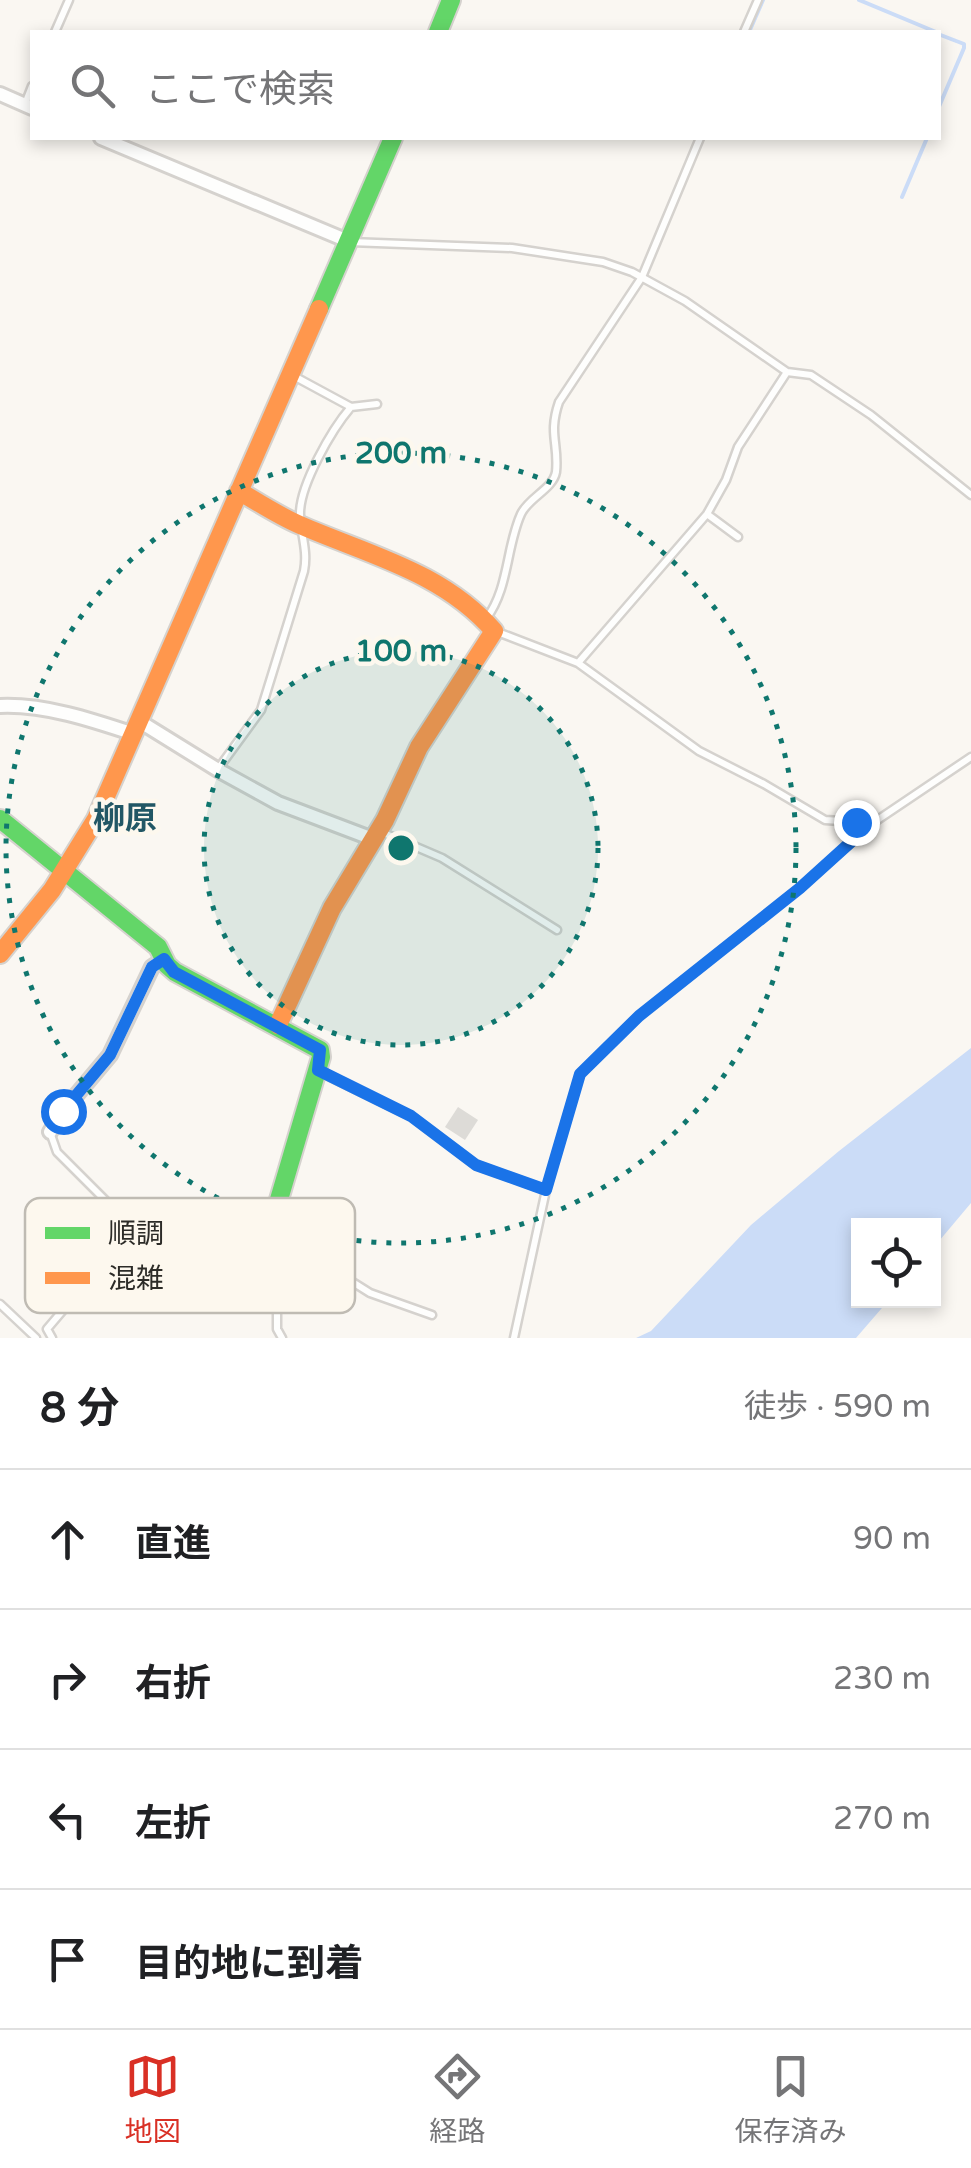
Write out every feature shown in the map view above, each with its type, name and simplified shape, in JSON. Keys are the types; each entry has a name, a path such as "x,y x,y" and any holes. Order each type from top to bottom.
{"street":[{"path":"439,30 452,0"},
{"path":"0,94 28,107"},
{"path":"107,140 348,241"},
{"path":"0,954 22,932 65,873 96,820 392,140"},
{"path":"238,491 302,526 437,584 468,603 490,625 332,908 278,1026"},
{"path":"0,706 21,706 136,728 278,802 376,835"},
{"path":"0,819 158,947 174,972 320,1050 318,1070 280,1198"},
{"path":"50,1132 110,1055 152,967 164,959"}],"lane":[{"path":"56,30 69,0"},
{"path":"745,30 758,0"},
{"path":"699,140 642,277 559,402 552,422 554,479 521,514 490,625 578,662 711,759 825,820 873,822"},
{"path":"348,241 512,248 603,262 642,277 685,301 788,372 811,375 871,415 971,494"},
{"path":"578,662 708,514 738,447 788,372"},
{"path":"289,374 351,407 377,404"},
{"path":"218,770 261,710 304,571 306,548 300,510 309,480 351,407"},
{"path":"708,514 738,537"},
{"path":"514,1338 546,1190 580,1074 639,1016 800,888 873,822 971,757"},
{"path":"376,835 442,858 557,930"},
{"path":"318,1070 411,1116 476,1165 546,1190"},
{"path":"50,1132 56,1152 102,1198"},
{"path":"355,1284 370,1293 432,1315"},
{"path":"0,1304 36,1338"},
{"path":"52,1338 48,1328 61,1313"},
{"path":"277,1313 277,1330 282,1338"}],"water":[{"path":"971,1048 971,1203 941,1239 941,1218 851,1218 851,1308 882,1308 856,1338 636,1338 651,1331 751,1225"}],"building":[{"path":"458,1107 478,1120 465,1140 445,1127"}],"waterway":[{"path":"750,30 763,0"},
{"path":"859,0 931,30"},
{"path":"941,35 964,44 941,102"},
{"path":"902,197 926,140"}],"traffic: fast":[{"path":"439,30 451,0"},
{"path":"319,309 392,140"},
{"path":"0,819 158,947 175,972 320,1050 279,1198"}],"traffic: slow":[{"path":"0,954 52,890 96,819 319,309"},
{"path":"239,491 292,521 428,579 474,611 494,631 419,747 385,820 332,908 278,1025"}],"district":[{"name":"柳原","path":"125,819"}],"route":[{"path":"63,1111 110,1055 152,967 164,959 174,972 320,1050 318,1070 411,1116 476,1165 546,1190 580,1074 639,1016 800,888 873,822 856,822"}]}
